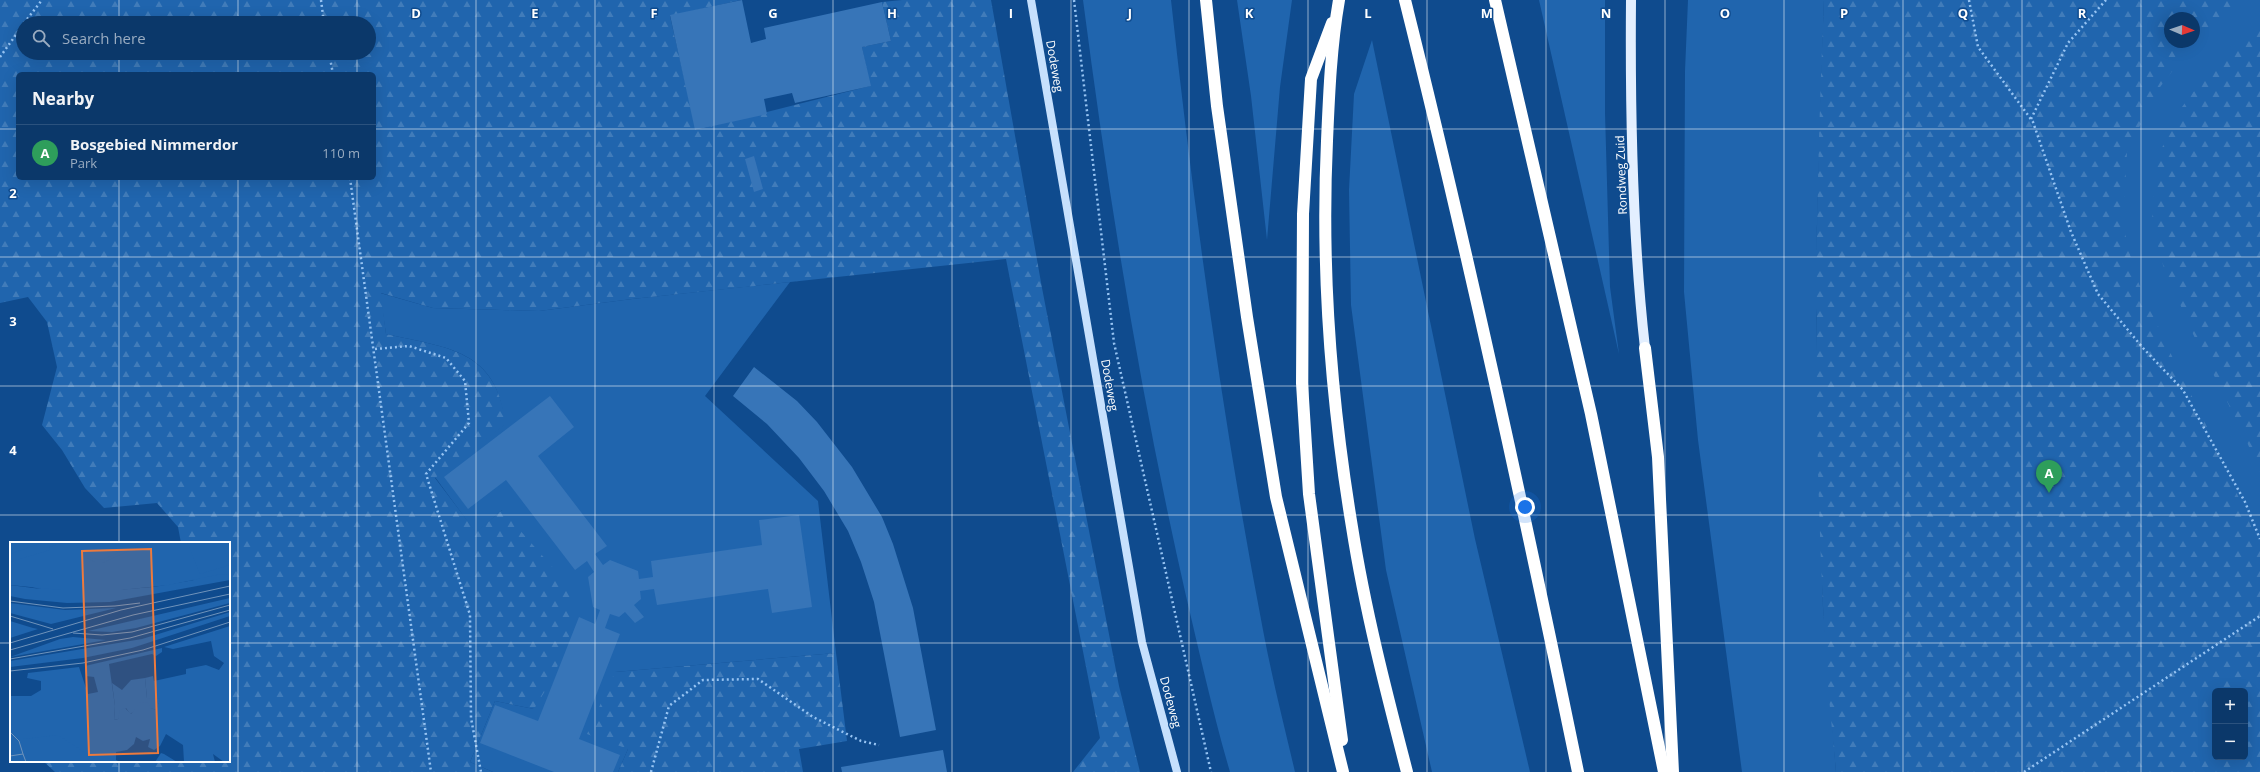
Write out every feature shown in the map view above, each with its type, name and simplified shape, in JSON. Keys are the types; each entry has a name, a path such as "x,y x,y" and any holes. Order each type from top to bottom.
{"highway":[{"path":"1206,0 1221,138 1247,317 1276,497 1343,772"},
{"path":"1405,0 1441,144 1530,540 1578,772"},
{"path":"1495,0 1591,414 1664,772"},
{"path":"1338,4 1311,78 1303,214 1302,383 1309,494 1347,772"},
{"path":"1338,4 1330,80 1325,192 1328,304 1337,410 1352,527 1379,661 1407,772"},
{"path":"1645,348 1658,457 1673,772"}],"main road":[{"name":"Rondweg Zuid","path":"1631,0 1633,169 1640,304 1645,348"}],"street":[{"name":"Dodeweg","path":"1031,0 1142,642 1177,772"}],"path":[{"path":"30,16 42,0"},
{"path":"321,0 323,16"},
{"name":"Dodeweg","path":"1074,0 1114,343 1211,772"},
{"path":"1969,0 1978,47 2031,119 2071,232 2098,294 2143,348 2183,390 2245,502 2260,539"},
{"path":"2031,119 2068,43 2106,0"},
{"path":"0,57 16,35"},
{"path":"330,60 333,72"},
{"path":"350,180 375,349 431,772"},
{"path":"375,349 409,346 446,358 465,381 469,423 426,474 470,615 471,718 481,772"},
{"path":"2024,772 2260,616"},
{"path":"651,772 669,706 703,680 758,679 813,717 861,741 879,745"}],"green space":[{"path":"0,0 741,0 670,16 696,130 870,86 862,47 891,41 882,2 902,0 991,0 1042,288 1119,686 1140,772 1073,772 1100,738 1006,259 632,299 539,311 433,308 381,293 386,334 430,343 466,356 480,366 492,380 501,399 506,424 435,478 476,532 502,510 570,587 573,626 553,678 534,709 495,701 470,762 493,772 55,772 44,762 230,762 230,542 181,542 178,527 157,503 104,508 85,488 62,450 42,425 57,367 47,322 28,297 0,303"},
{"path":"1083,0 1171,0 1189,158 1222,395 1267,648 1295,772 1230,772 1186,596 1140,374 1115,225"},
{"path":"1237,0 1292,0 1280,87 1267,240 1251,96"},
{"path":"1539,0 1605,0 1605,113 1610,287 1619,354"},
{"path":"1688,0 1824,0 1816,256 1825,0 2260,0 2260,772 1872,772 1816,309 1823,607 1836,772 1742,772 1698,440 1684,292 1685,71"},
{"path":"1824,0 2242,0 2200,36 2200,12 2164,12 2164,48 2190,48 2157,91 2127,152 2123,225 2135,275 2166,344 2216,445 2260,547 2260,772 1836,772 1828,689 1820,530 1816,303"},
{"path":"2260,23 2260,472 2243,433 2192,332 2163,265 2152,223 2156,160 2182,107 2218,59"},
{"path":"1372,40 1475,539 1530,772 1432,772 1386,570 1351,305 1349,190 1354,94"},
{"path":"790,282 705,396 818,501 836,653 615,672 628,749 618,772 493,772 470,762 495,701 534,709 502,510 476,533 435,477 505,424 500,399 492,380 480,366 466,356 449,349 430,343 386,334 380,293 433,308 539,311 632,299"},
{"path":"836,653 847,741 799,749 803,772 618,772 628,749 587,734 615,672"}],"building":[{"path":"742,0 751,43 766,39 764,28 882,2 891,41 862,47 871,86 795,103 792,93 764,99 767,114 695,130 670,15"},
{"path":"754,156 763,189 754,192 745,159"},
{"path":"754,367 797,401 817,422 852,467 882,517 893,544 913,608 936,730 900,737 874,602 861,562 848,531 824,491 799,458 767,424 733,396"},
{"path":"550,396 574,427 538,456 607,546 595,554 603,565 610,560 638,571 639,579 653,577 651,561 762,545 759,520 799,515 812,607 772,613 768,589 657,605 654,589 640,591 641,599 634,605 644,617 635,623 625,612 619,617 610,614 605,628 620,634 579,739 620,755 613,772 554,772 480,743 495,705 538,721 579,617 595,624 600,610 593,607 588,577 594,572 587,561 575,570 506,480 468,509 444,477"},
{"path":"943,750 947,772 842,772 841,767"}],"place":[{"name":"Bosgebied Nimmerdor","path":"2049,493"}]}
